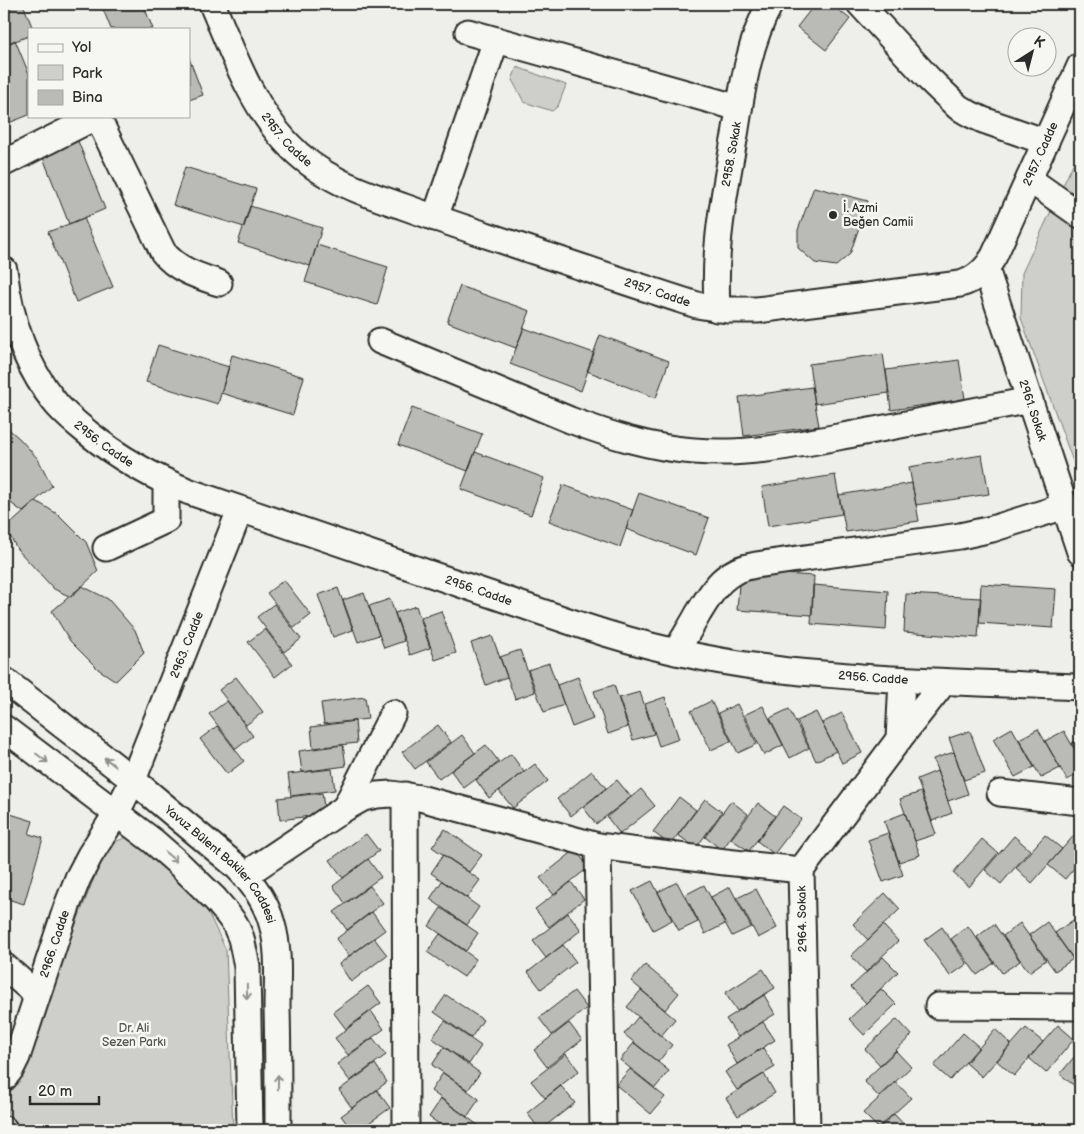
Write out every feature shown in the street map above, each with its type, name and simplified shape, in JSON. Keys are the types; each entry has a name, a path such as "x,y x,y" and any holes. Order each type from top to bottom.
{"street":[{"name":"2957. Cadde","path":"212,4 241,72 257,102 287,143 298,154 325,174 354,189 435,218 697,305 737,311 960,284 974,279 986,269 994,256 1078,76"},
{"name":"2958. Sokak","path":"717,309 716,276 718,244 739,108 748,62 770,4"},
{"path":"860,4 929,79 958,107 983,120 1046,142"},
{"path":"468,32 739,108"},
{"path":"435,218 496,40"},
{"path":"4,163 93,118"},
{"path":"98,118 163,252 174,264 182,269 219,284"},
{"path":"1029,180 1080,215"},
{"name":"2961. Sokak","path":"986,269 1080,552"},
{"name":"2956. Cadde","path":"4,270 20,340 34,370 55,402 110,451 166,482 240,510 600,632 676,652 738,664 799,672 902,680 1080,687"},
{"path":"380,341 577,423 641,443 695,451 783,448 1030,400"},
{"path":"106,548 166,520 166,482"},
{"path":"676,652 711,592 725,577 740,569 756,565 960,536 992,529 1065,506"},
{"name":"2963. Cadde","path":"116,814 133,780 240,510"},
{"name":"Yavuz Bülent Bakiler Caddesi","path":"4,680 133,780 228,860 245,875 260,897 272,923 276,940 278,1130"},
{"path":"898,739 902,680"},
{"name":"2964. Sokak","path":"807,1130 801,870 898,739 944,682"},
{"path":"345,808 393,713"},
{"name":"Yavuz Bülent Bakiler Caddesi","path":"4,728 153,841 198,882 226,912 234,924 240,938 247,966 250,1130"},
{"path":"1000,793 1080,802"},
{"path":"245,875 363,798 391,794 420,798 598,846 801,870"},
{"path":"405,796 406,1130"},
{"name":"2966. Cadde","path":"4,1078 15,1062 78,878 94,848 116,814"},
{"path":"598,846 602,1130"},
{"path":"4,966 37,995"},
{"path":"938,1006 1080,1007"}],"green space":[{"path":"517,67 566,85 558,106 552,111 524,102 512,80"},
{"path":"1080,149 1080,481 1021,318 1022,273"},
{"name":"Dr. Ali Sezen Parkı","path":"127,837 165,864 204,904 226,950 233,1130 15,1130 5,1105 107,845"}],"building":[{"path":"4,4 23,4 33,28 28,28 28,36 4,45"},
{"path":"101,4 143,4 153,28 111,28"},
{"path":"815,4 831,4 850,19 826,50 797,27"},
{"path":"15,40 28,72 28,115 6,124 4,118 4,45"},
{"path":"190,61 203,95 190,100"},
{"path":"78,141 105,209 69,224 42,155"},
{"path":"185,167 256,189 244,227 173,205"},
{"name":"İ. Azmi Beğen Camii","path":"814,187 868,201 850,254 836,266 815,263 798,248 798,230"},
{"path":"250,206 322,228 310,266 238,243"},
{"path":"84,218 113,287 76,302 48,232"},
{"path":"317,245 388,267 377,305 305,282"},
{"path":"460,286 530,311 516,348 447,322"},
{"path":"524,328 594,353 581,391 510,364"},
{"path":"600,335 669,361 656,398 587,371"},
{"path":"158,345 229,367 218,404 146,382"},
{"path":"883,354 889,393 815,404 809,364"},
{"path":"232,355 304,377 293,415 221,393"},
{"path":"959,360 965,399 891,410 886,370"},
{"path":"812,387 819,426 744,436 739,397"},
{"path":"412,408 482,434 468,471 398,445"},
{"path":"4,425 38,459 52,486 23,512 4,498"},
{"path":"475,452 544,478 531,515 461,489"},
{"path":"982,455 989,494 916,505 909,467"},
{"path":"835,475 842,514 768,526 762,487"},
{"path":"912,483 919,521 846,532 839,495"},
{"path":"563,485 633,510 620,547 549,521"},
{"path":"639,493 709,518 696,555 626,529"},
{"path":"36,501 59,515 86,542 98,571 71,597 54,589 17,549 6,528"},
{"path":"740,571 814,576 812,615 737,610"},
{"path":"284,580 311,615 294,628 267,593"},
{"path":"981,584 1056,589 1053,628 979,623"},
{"path":"813,585 888,591 886,630 811,624"},
{"path":"82,586 108,599 135,630 144,653 116,681 98,669 70,641 52,611"},
{"path":"338,588 353,630 333,637 318,595"},
{"path":"364,593 379,635 358,642 343,600"},
{"path":"906,594 981,598 978,638 904,632"},
{"path":"390,599 404,641 384,648 369,606"},
{"path":"274,604 301,639 284,652 257,617"},
{"path":"416,606 430,648 410,655 395,613"},
{"path":"441,611 456,653 435,660 421,618"},
{"path":"265,629 292,664 275,677 248,642"},
{"path":"492,636 507,677 486,685 471,643"},
{"path":"520,650 535,692 515,699 500,657"},
{"path":"549,663 564,705 544,712 528,670"},
{"path":"236,677 263,712 246,725 219,690"},
{"path":"578,677 593,719 572,727 557,685"},
{"path":"614,685 628,727 608,734 594,691"},
{"path":"640,692 654,734 633,740 619,698"},
{"path":"365,697 368,719 324,724 321,703"},
{"path":"665,697 679,739 659,746 645,704"},
{"path":"227,701 253,736 236,749 209,714"},
{"path":"711,701 731,741 711,750 691,711"},
{"path":"737,704 757,744 738,753 718,713"},
{"path":"763,706 783,745 764,755 744,715"},
{"path":"789,709 809,748 790,758 770,718"},
{"path":"816,712 836,751 816,761 797,721"},
{"path":"842,713 862,753 842,763 822,723"},
{"path":"355,721 357,743 313,748 311,727"},
{"path":"438,725 451,742 415,769 402,752"},
{"path":"217,726 244,761 227,774 200,739"},
{"path":"1012,728 1034,767 1015,777 993,739"},
{"path":"1038,729 1060,768 1041,778 1019,739"},
{"path":"970,731 985,773 964,780 949,738"},
{"path":"1064,731 1080,759 1080,773 1067,780 1045,741"},
{"path":"462,735 475,753 439,779 426,762"},
{"path":"1080,738 1080,758 1072,743"},
{"path":"343,745 346,766 302,772 299,751"},
{"path":"486,745 499,762 464,788 451,771"},
{"path":"954,752 968,794 948,801 933,759"},
{"path":"511,754 524,772 489,798 476,780"},
{"path":"535,764 548,781 513,808 499,791"},
{"path":"332,769 335,790 291,796 288,774"},
{"path":"592,771 606,788 571,816 557,799"},
{"path":"937,771 952,813 932,821 917,779"},
{"path":"617,780 631,797 596,824 583,807"},
{"path":"641,789 655,806 620,834 607,817"},
{"path":"921,792 936,834 915,841 900,799"},
{"path":"322,793 325,814 280,820 278,798"},
{"path":"679,797 696,810 670,845 653,832"},
{"path":"705,799 722,812 696,848 678,835"},
{"path":"731,801 748,814 722,850 705,837"},
{"path":"758,803 775,816 749,851 731,839"},
{"path":"783,806 801,819 774,854 757,841"},
{"path":"4,812 33,821 29,834 43,838 24,904 4,898"},
{"path":"905,813 920,855 899,862 884,821"},
{"path":"445,829 482,855 469,872 432,847"},
{"path":"1077,832 1080,834 1080,861 1065,879 1048,865"},
{"path":"888,833 903,875 883,882 868,840"},
{"path":"366,834 379,851 343,878 330,860"},
{"path":"1045,835 1062,849 1032,883 1016,868"},
{"path":"1014,836 1030,850 1001,884 985,870"},
{"path":"982,839 998,853 969,887 953,873"},
{"path":"575,850 589,867 554,895 540,878"},
{"path":"443,855 480,880 467,898 431,873"},
{"path":"368,859 381,877 345,903 333,886"},
{"path":"442,881 479,907 467,925 430,899"},
{"path":"652,881 672,920 653,930 632,891"},
{"path":"571,882 584,899 549,927 535,909"},
{"path":"677,882 698,922 679,931 658,892"},
{"path":"704,885 725,924 705,934 685,895"},
{"path":"370,886 383,903 347,930 334,912"},
{"path":"730,887 751,927 732,936 711,897"},
{"path":"756,889 777,928 758,938 737,898"},
{"path":"885,893 900,909 868,940 853,924"},
{"path":"441,908 478,933 466,951 429,926"},
{"path":"372,912 385,930 349,956 336,939"},
{"path":"568,913 581,930 546,958 533,941"},
{"path":"1073,920 1080,930 1080,968 1055,933"},
{"path":"1047,922 1073,959 1055,971 1029,935"},
{"path":"1020,923 1046,960 1029,972 1003,936"},
{"path":"994,924 1020,961 1002,973 977,937"},
{"path":"883,925 898,941 866,972 851,956"},
{"path":"968,926 994,963 977,975 951,939"},
{"path":"942,927 967,964 950,976 924,940"},
{"path":"440,934 476,959 464,977 427,952"},
{"path":"374,938 387,955 351,982 339,964"},
{"path":"563,945 576,962 541,989 528,972"},
{"path":"883,957 898,972 866,1003 851,987"},
{"path":"645,965 679,993 665,1010 631,981"},
{"path":"763,969 775,988 737,1011 725,993"},
{"path":"368,986 381,1003 346,1029 333,1012"},
{"path":"881,989 896,1004 864,1035 849,1019"},
{"path":"641,990 675,1019 661,1036 627,1007"},
{"path":"574,991 587,1008 552,1035 539,1018"},
{"path":"446,995 483,1020 471,1038 434,1012"},
{"path":"764,995 775,1014 738,1037 726,1019"},
{"path":"371,1011 384,1029 348,1055 335,1038"},
{"path":"638,1017 672,1045 658,1062 624,1034"},
{"path":"897,1019 912,1035 880,1065 865,1049"},
{"path":"445,1021 481,1046 469,1064 432,1038"},
{"path":"763,1022 775,1040 737,1064 726,1045"},
{"path":"569,1023 582,1040 547,1067 534,1050"},
{"path":"1058,1025 1074,1039 1046,1073 1029,1058"},
{"path":"1026,1028 1043,1042 1014,1076 997,1061"},
{"path":"995,1029 1011,1044 982,1077 966,1063"},
{"path":"963,1033 979,1047 950,1080 934,1066"},
{"path":"373,1038 386,1055 350,1081 337,1064"},
{"path":"634,1043 669,1071 655,1088 620,1060"},
{"path":"444,1047 480,1073 468,1090 432,1065"},
{"path":"763,1048 775,1067 737,1090 725,1072"},
{"path":"1080,1050 1080,1084 1077,1088 1060,1074"},
{"path":"896,1051 911,1067 879,1097 864,1081"},
{"path":"566,1054 579,1071 545,1098 531,1081"},
{"path":"375,1064 387,1082 352,1108 339,1090"},
{"path":"630,1069 665,1097 651,1114 616,1085"},
{"path":"443,1073 479,1099 467,1117 431,1091"},
{"path":"764,1074 775,1093 738,1116 726,1098"},
{"path":"896,1082 911,1098 878,1128 863,1113"},
{"path":"561,1086 575,1103 540,1130 527,1113"},
{"path":"377,1090 390,1108 359,1130 352,1130 341,1116"},
{"path":"441,1099 478,1125 474,1130 448,1130 429,1117"},
{"path":"894,1114 909,1130 877,1130"}],"place":[{"name":"İ. Azmi Beğen Camii","path":"833,215"}]}
